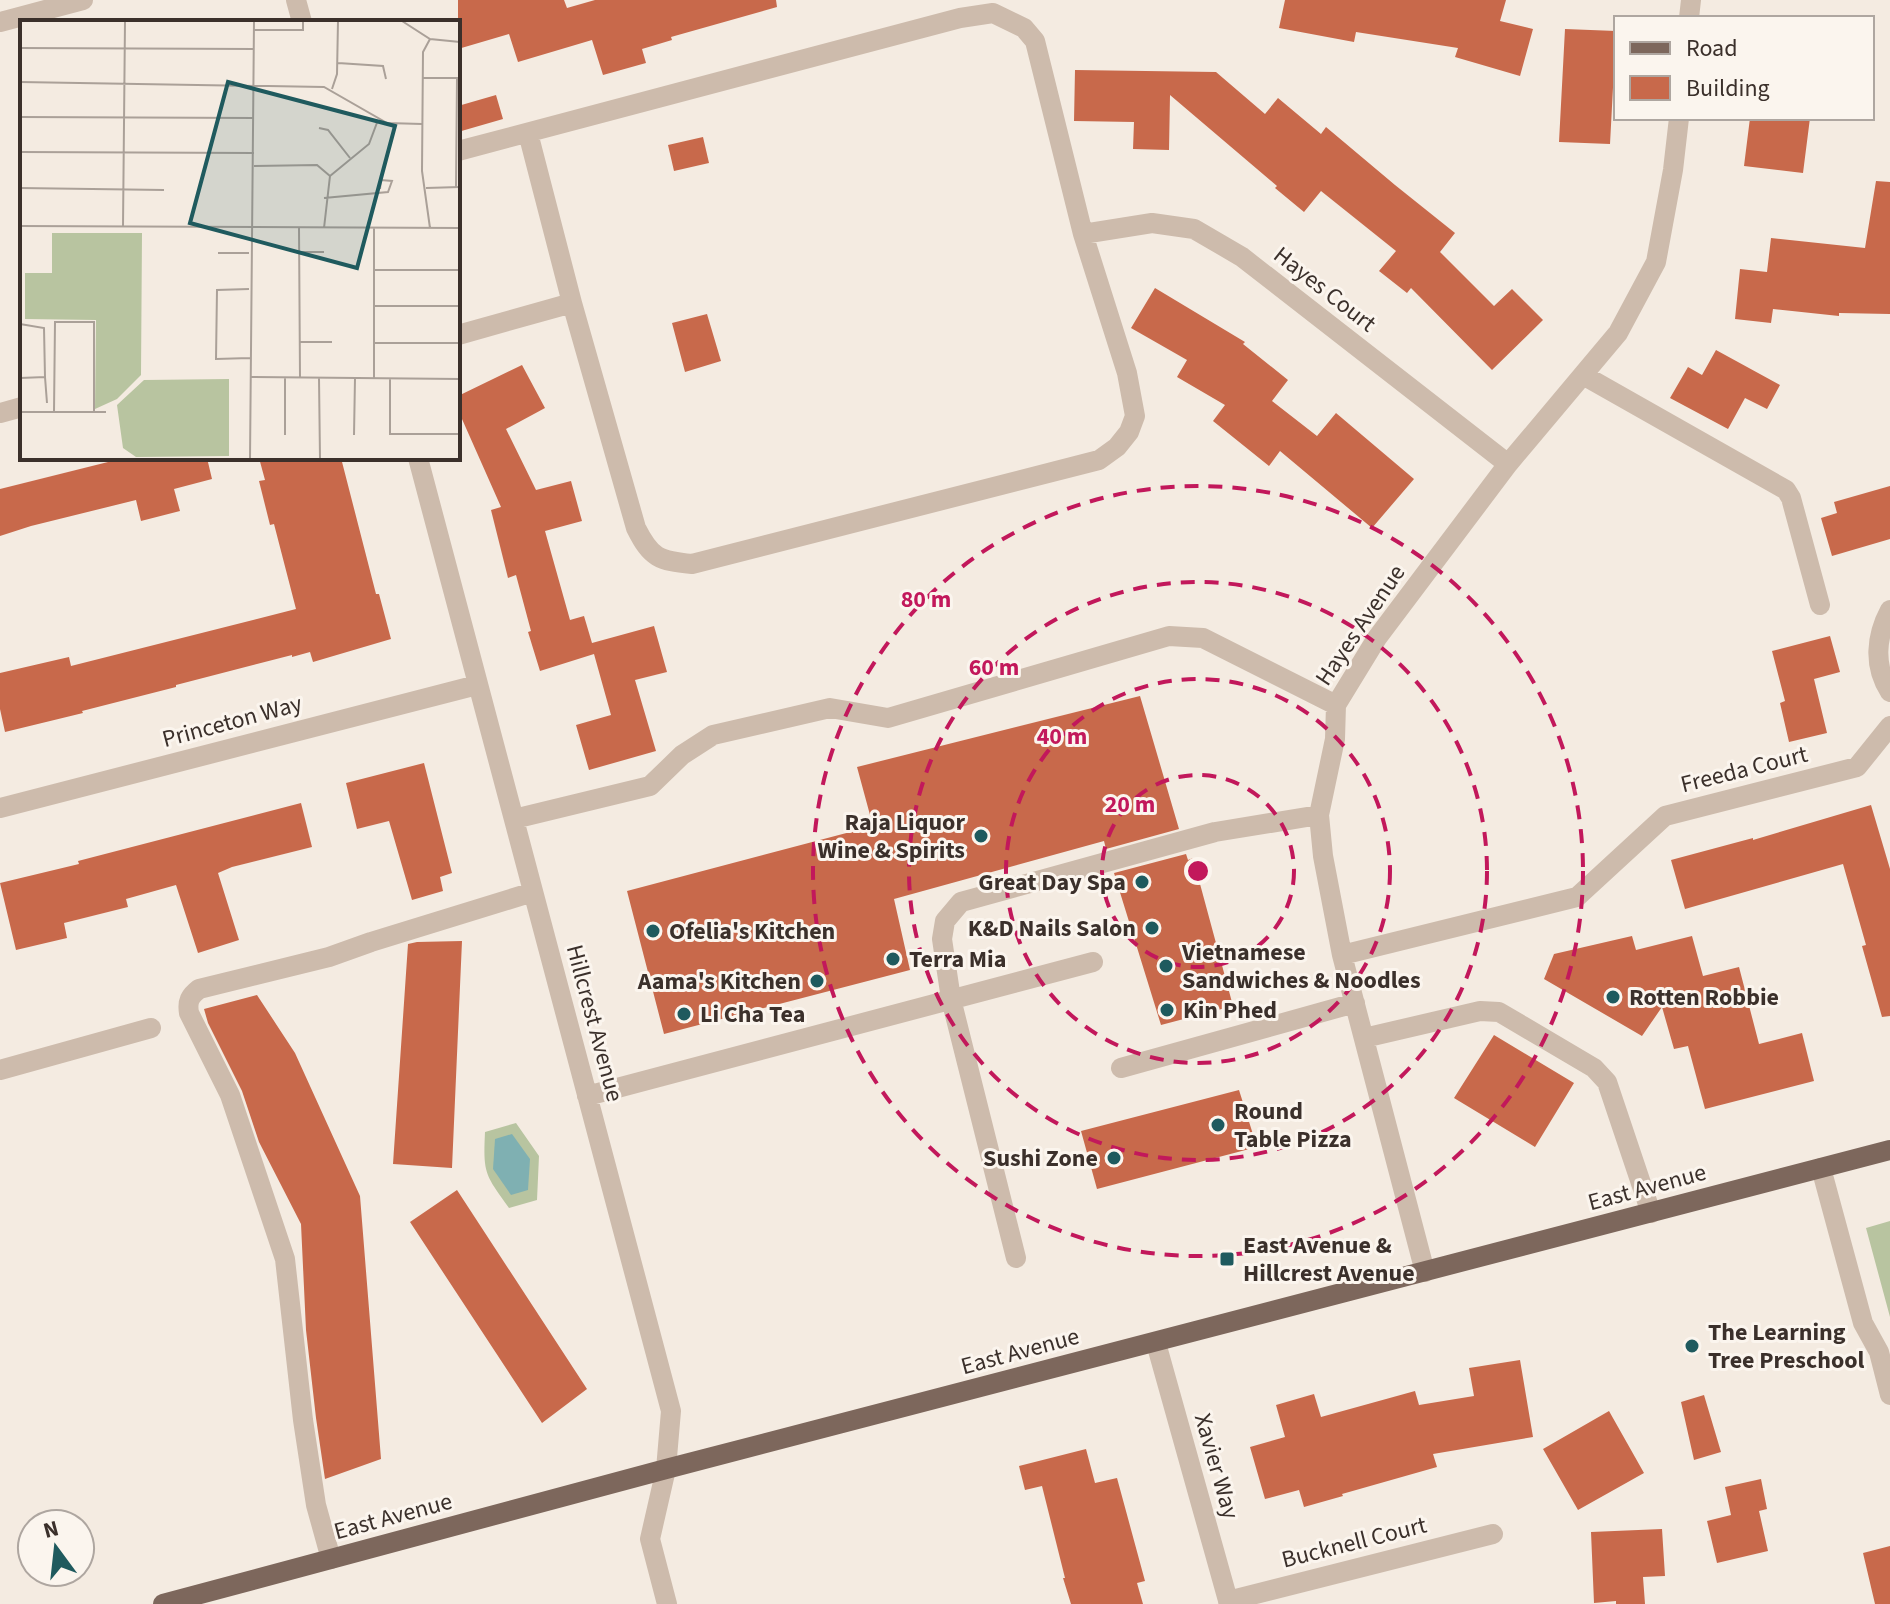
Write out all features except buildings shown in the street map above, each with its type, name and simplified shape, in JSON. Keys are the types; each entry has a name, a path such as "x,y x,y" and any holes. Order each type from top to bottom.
{"main road":[{"name":"East Avenue","path":"163,1604 666,1469 1890,1150"}],"street":[{"path":"0,22 83,0"},
{"path":"296,0 301,20"},
{"path":"460,150 960,18 993,13 1024,28 1035,41 1083,234 1127,373 1135,416 1129,432 1117,447 1099,460 692,564 668,562 647,550 636,528 528,133"},
{"name":"Hayes Avenue","path":"1425,1272 1342,955 1323,856 1319,815 1335,739 1336,705 1377,638 1508,464 1618,333 1656,262 1679,120"},
{"name":"Hayes Court","path":"1083,234 1152,223 1194,229 1242,257 1508,464"},
{"path":"460,334 572,303"},
{"path":"1583,375 1786,490 1791,498 1820,605"},
{"path":"0,413 20,408"},
{"name":"Hillcrest Avenue","path":"419,460 671,1411 666,1469 650,1539 667,1604"},
{"path":"1890,610 1879,636 1878,663 1890,692"},
{"path":"514,819 650,786 682,755 713,735 830,708 888,718 1169,636 1203,638 1336,705"},
{"name":"Princeton Way","path":"0,808 477,685"},
{"name":"Freeda Court","path":"1342,955 1577,897 1665,816 1857,767 1890,726"},
{"path":"1016,1258 951,999 942,939 945,921 961,902 1215,832 1319,815"},
{"path":"331,1559 316,1505 285,1259 230,1095 187,1004 191,995 199,989 329,957 533,892"},
{"path":"587,1096 1093,962"},
{"path":"1121,1068 1355,1003"},
{"path":"1364,1038 1480,1011 1499,1012 1594,1068 1607,1082 1651,1213"},
{"path":"0,1070 151,1028"},
{"path":"1821,1168 1863,1323 1879,1352 1890,1395"},
{"name":"Xavier Way","path":"1156,1343 1228,1602"},
{"name":"Bucknell Court","path":"1228,1602 1493,1534"}],"green space":[{"path":"516,1123 539,1156 537,1200 509,1208 487,1173 485,1132"},
{"path":"1890,1221 1890,1317 1866,1228"}],"water":[{"path":"512,1134 530,1159 528,1190 511,1195 493,1169 495,1139"}],"place":[{"name":"Raja Liquor Wine & Spirits","path":"981,836"},
{"name":"Great Day Spa","path":"1142,882"},
{"name":"K&D Nails Salon","path":"1152,928"},
{"name":"Ofelia's Kitchen","path":"653,931"},
{"name":"Terra Mia","path":"893,959"},
{"name":"Vietnamese Sandwiches & Noodles","path":"1166,966"},
{"name":"Aama's Kitchen","path":"817,981"},
{"name":"Rotten Robbie","path":"1613,997"},
{"name":"Kin Phed","path":"1167,1010"},
{"name":"Li Cha Tea","path":"684,1014"},
{"name":"Round Table Pizza","path":"1218,1125"},
{"name":"Sushi Zone","path":"1114,1158"},
{"name":"East Avenue & Hillcrest Avenue","path":"1227,1259"},
{"name":"The Learning Tree Preschool","path":"1692,1346"}]}
